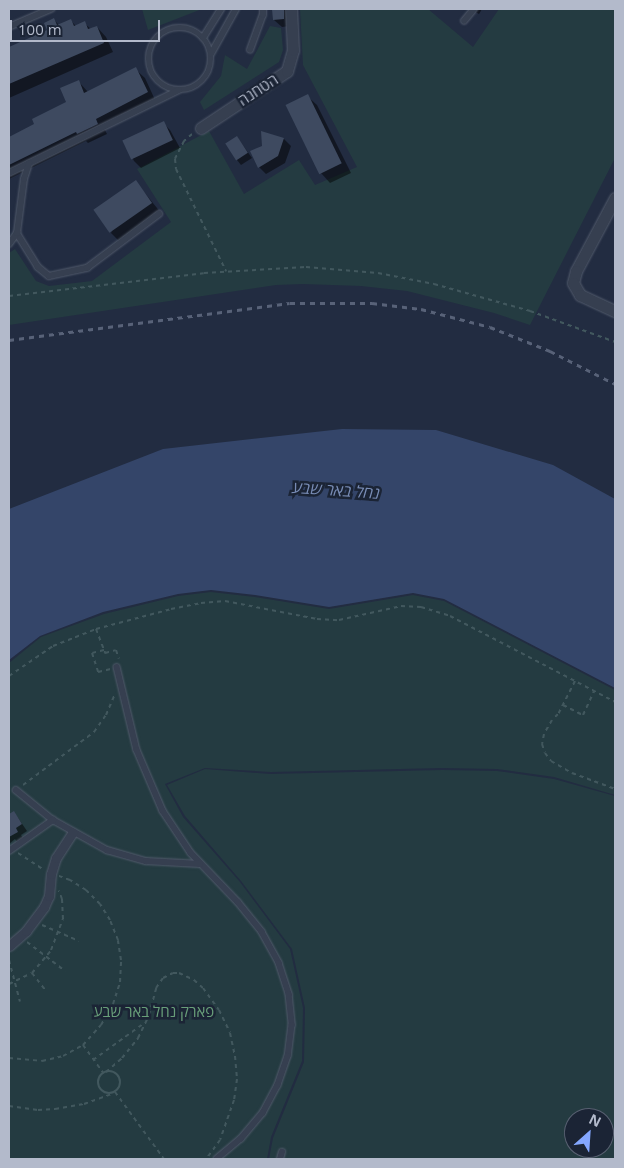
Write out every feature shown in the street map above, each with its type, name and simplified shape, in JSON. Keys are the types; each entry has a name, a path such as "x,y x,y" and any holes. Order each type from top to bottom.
{"street":[{"name":"הטחנה","path":"201,128 287,71 293,50 291,9"},
{"path":"615,198 576,271 573,283 576,291 591,302 615,311"},
{"path":"9,946 34,922 49,896 51,877 59,853 72,833"}],"lane":[{"path":"9,27 51,9"},
{"path":"203,38 221,9"},
{"path":"9,174 202,81 209,71 211,54 236,9"},
{"path":"250,50 264,9"},
{"path":"464,21 474,9"},
{"path":"180,90 164,86 156,79 149,65 151,46 156,38 172,28 189,29 203,38 211,54"},
{"path":"9,244 17,233 24,179 29,164"},
{"path":"17,233 38,267 49,276 87,268 159,214"},
{"path":"116,667 137,750 153,791 176,832 200,864 238,902 262,932 279,963 288,994 292,1025 288,1056 278,1085 257,1120 241,1139 217,1159"},
{"path":"16,790 52,820 72,833 107,850 133,858 167,864 200,864"},
{"path":"10,850 52,820"},
{"path":"280,1159 282,1152"}],"path":[{"path":"201,128 184,140 175,159 176,169 226,271"},
{"path":"9,296 226,271 306,267 388,275 434,284 487,298 615,342"},
{"path":"9,676 53,646 96,629 171,609 217,602 243,604 317,619 332,620 401,606 421,607 450,616 615,702"},
{"path":"96,629 104,650 104,653 116,650 121,666 98,672 92,653 104,650"},
{"path":"16,790 94,732 110,708 119,680"},
{"path":"575,681 563,705 544,734 542,744 545,753 551,761 572,773 615,789"},
{"path":"563,705 583,715 594,691"},
{"path":"9,1058 42,1060 63,1056 82,1045 101,1025 113,1004 120,982 121,960 118,940 110,920 100,904 86,890 70,880 51,877 10,850"},
{"path":"9,984 32,973 47,957 60,932 63,919 62,899 51,877"},
{"path":"34,922 79,941"},
{"path":"20,937 65,971"},
{"path":"9,960 20,1002"},
{"path":"32,973 46,992"},
{"path":"113,1093 104,1093 99,1088 99,1079 128,1051 145,1023 159,983 167,975 179,973 194,980 203,988 219,1010 230,1033 236,1056 237,1079 234,1100 220,1140 206,1159"},
{"path":"93,1060 145,1023"},
{"path":"82,1045 104,1073"},
{"path":"9,1106 38,1110 84,1104 113,1093 120,1086 120,1077 114,1072 104,1073"},
{"path":"113,1093 164,1159"}],"green space":[{"path":"142,9 202,9 148,30"},
{"path":"300,9 428,9 473,47 499,9 615,9 615,158 530,325 494,313 407,291 361,286 303,284 276,285 9,325 9,253 15,249 36,281 49,286 92,281 171,222 137,169 209,131 244,194 299,160 315,185 357,167 303,65"},
{"path":"270,26 281,28 283,50 279,62 204,110 200,102 221,76 225,55 247,69"},
{"name":"פארק נחל באר שבע","path":"211,592 329,609 413,595 444,601 615,690 615,795 554,777 497,769 442,768 271,772 205,768 165,784 183,817 240,882 290,949 303,1008 302,1061 271,1137 267,1159 9,1159 9,663 41,637 104,614 178,596"},
{"path":"205,769 270,774 442,770 497,771 554,779 615,796 615,1159 269,1159 273,1138 304,1062 305,1008 292,949 241,881 185,816 167,785"}],"water":[{"name":"נחל באר שבע","path":"342,429 436,430 553,465 615,499 615,688 444,599 413,593 329,607 211,590 178,594 103,612 40,636 9,660 9,509 163,449"}],"building":[{"path":"272,9 284,9 284,19 273,20"},
{"path":"54,18 57,25 71,19 74,26 85,21 88,29 97,26 104,43 9,84 9,47 47,30 44,23"},
{"path":"136,67 148,92 96,119 98,124 77,134 76,132 9,165 9,137 34,124 32,119 66,102 60,88 79,80 84,93"},
{"path":"308,94 342,163 319,174 286,105"},
{"path":"164,121 173,140 131,159 122,140"},
{"path":"261,131 284,138 278,156 258,168 250,151 262,146"},
{"path":"237,136 248,153 236,160 225,144"},
{"path":"136,180 152,203 109,233 93,210"},
{"path":"14,811 22,824 16,828 18,832 9,837 9,814"}],"railway":[{"path":"9,340 290,303 372,303 421,309 490,327 550,351 615,384"}]}
